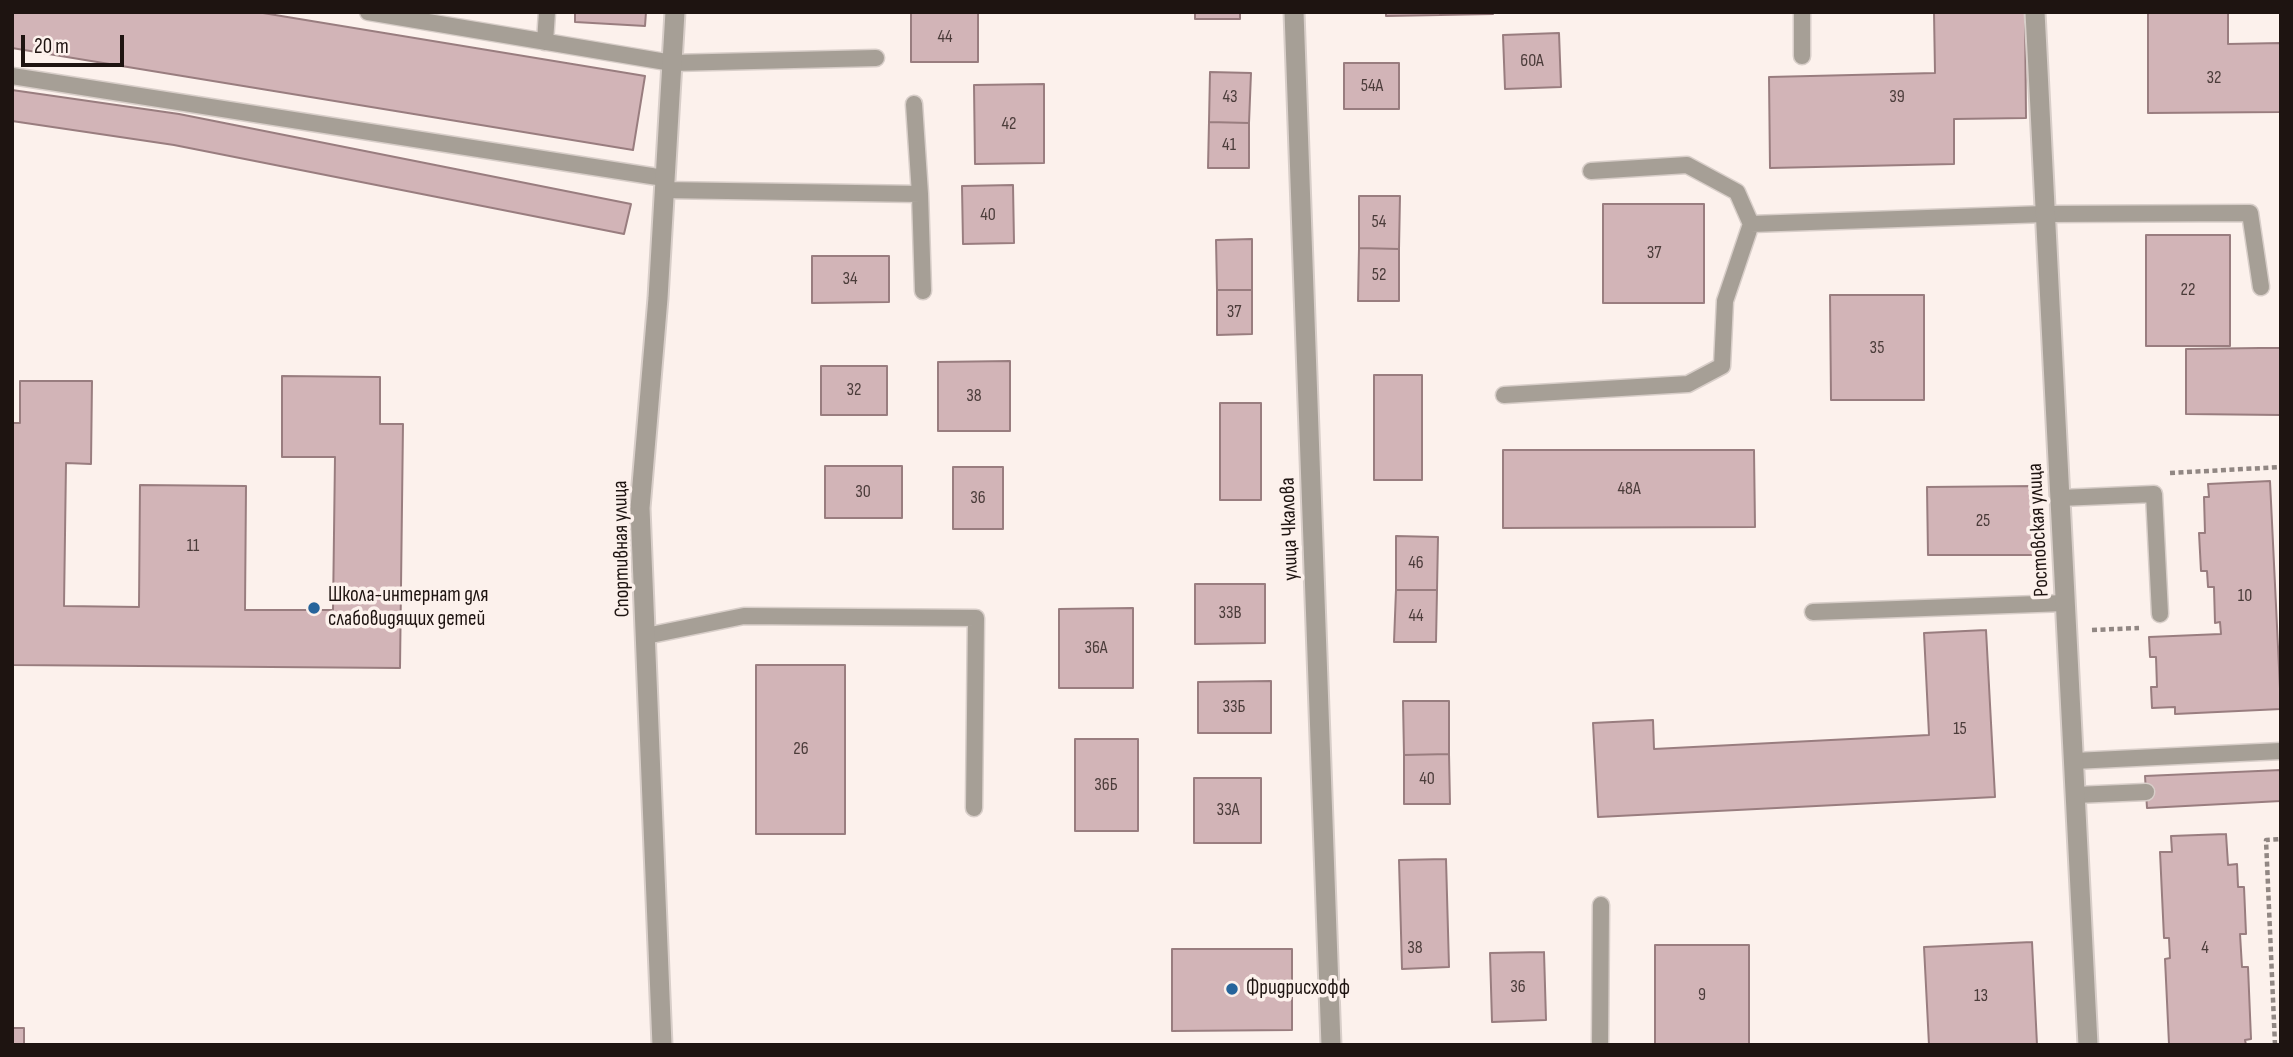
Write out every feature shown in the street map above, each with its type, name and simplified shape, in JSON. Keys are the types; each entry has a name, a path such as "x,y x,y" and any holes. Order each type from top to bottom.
{"street":[{"name":"Спортивная улица","path":"662,1045 640,508 658,298 675,12"},
{"name":"улица Чкалова","path":"1294,12 1331,1045"},
{"name":"Ростовская улица","path":"2035,12 2088,1045"}],"lane":[{"path":"368,12 419,16 545,42 672,63 876,58"},
{"path":"545,42 547,12"},
{"path":"1801,12 1802,56"},
{"path":"12,76 664,184 920,194"},
{"path":"915,104 923,291"},
{"path":"1504,395 1688,384 1722,366 1725,301 1751,224 1737,192 1687,164 1591,171"},
{"path":"1751,224 2045,215 2250,213 2261,287"},
{"path":"2060,498 2154,494 2160,614"},
{"path":"1813,612 2066,603"},
{"path":"646,636 744,616 976,618 974,808"},
{"path":"2074,761 2281,751"},
{"path":"2075,795 2146,792"},
{"path":"1600,1045 1601,905"}],"path":[{"path":"2275,1045 2266,840 2281,839"}],"building":[{"path":"12,12 257,12 645,76 633,150 12,48"},
{"path":"575,12 646,12 645,26 575,22"},
{"path":"911,12 978,12 978,62 911,62"},
{"path":"1195,12 1240,12 1240,19 1195,19"},
{"path":"1386,12 1440,12 1440,15 1386,16"},
{"path":"1440,12 1493,12 1493,14 1440,15"},
{"path":"1934,12 2025,12 2026,118 1954,119 1954,164 1770,168 1769,77 1935,73"},
{"path":"2148,12 2228,12 2228,44 2281,43 2281,112 2148,113"},
{"path":"1559,33 1561,87 1505,89 1503,35"},
{"path":"1344,63 1399,63 1399,109 1344,109"},
{"path":"1210,72 1251,73 1249,123 1209,122"},
{"path":"1044,84 1044,163 975,164 974,85"},
{"path":"12,90 179,114 631,204 624,234 174,145 12,121"},
{"path":"1209,122 1249,123 1249,168 1208,168"},
{"path":"1013,185 1014,243 963,244 962,186"},
{"path":"1359,196 1400,196 1399,249 1359,248"},
{"path":"1603,204 1704,204 1704,303 1603,303"},
{"path":"2146,235 2230,235 2230,346 2146,346"},
{"path":"1252,239 1252,290 1217,290 1216,240"},
{"path":"1359,248 1399,249 1399,301 1358,301"},
{"path":"812,256 889,256 889,302 812,303"},
{"path":"1217,290 1252,290 1252,334 1217,335"},
{"path":"1830,295 1924,295 1924,400 1831,400"},
{"path":"2281,348 2281,415 2186,414 2186,349"},
{"path":"1010,361 1010,431 938,431 938,362"},
{"path":"821,366 887,366 887,415 821,415"},
{"path":"1374,375 1422,375 1422,480 1374,480"},
{"path":"282,376 380,377 380,424 403,424 400,668 12,665 12,423 20,423 20,381 92,381 91,464 66,463 64,606 139,607 140,485 246,486 245,610 333,610 335,457 282,457"},
{"path":"1220,403 1261,403 1261,500 1220,500"},
{"path":"1503,450 1754,450 1755,527 1503,528"},
{"path":"825,466 902,466 902,518 825,518"},
{"path":"953,467 1003,467 1003,529 953,529"},
{"path":"2270,481 2281,709 2175,714 2175,707 2152,708 2151,687 2157,687 2156,657 2150,657 2149,637 2221,634 2220,622 2215,623 2214,587 2208,587 2207,571 2201,571 2199,533 2205,533 2204,497 2209,497 2208,484"},
{"path":"2038,486 2038,555 1928,555 1927,487"},
{"path":"1396,536 1438,537 1437,590 1396,590"},
{"path":"1195,584 1265,584 1265,643 1195,644"},
{"path":"1396,590 1437,590 1436,642 1394,642"},
{"path":"1133,608 1133,688 1059,688 1059,609"},
{"path":"1986,630 1995,797 1598,817 1593,723 1653,720 1654,749 1929,735 1924,633"},
{"path":"756,665 845,665 845,834 756,834"},
{"path":"1271,681 1271,733 1198,733 1198,682"},
{"path":"1403,701 1449,701 1449,754 1404,755"},
{"path":"1075,739 1138,739 1138,831 1075,831"},
{"path":"1449,754 1450,804 1404,804 1404,755"},
{"path":"2281,770 2281,801 2147,808 2145,776"},
{"path":"1194,778 1261,778 1261,843 1194,843"},
{"path":"2226,834 2228,865 2237,864 2238,887 2244,887 2246,934 2240,934 2242,967 2248,967 2251,1039 2245,1040 2246,1045 2169,1044 2165,959 2170,958 2169,938 2164,938 2160,852 2172,852 2171,836"},
{"path":"1446,859 1449,967 1402,969 1399,860"},
{"path":"2032,942 2037,1045 1929,1045 1924,947"},
{"path":"1655,945 1749,945 1749,1045 1655,1045"},
{"name":"Фридрисхофф","path":"1172,949 1292,949 1292,1030 1172,1031"},
{"path":"1544,952 1546,1020 1492,1022 1490,953"},
{"path":"12,1028 24,1028 24,1045 12,1045"}],"place":[{"name":"Школа-интернат для слабовидящих детей","path":"314,608"},
{"name":"Фридрисхофф","path":"1232,989"}]}
